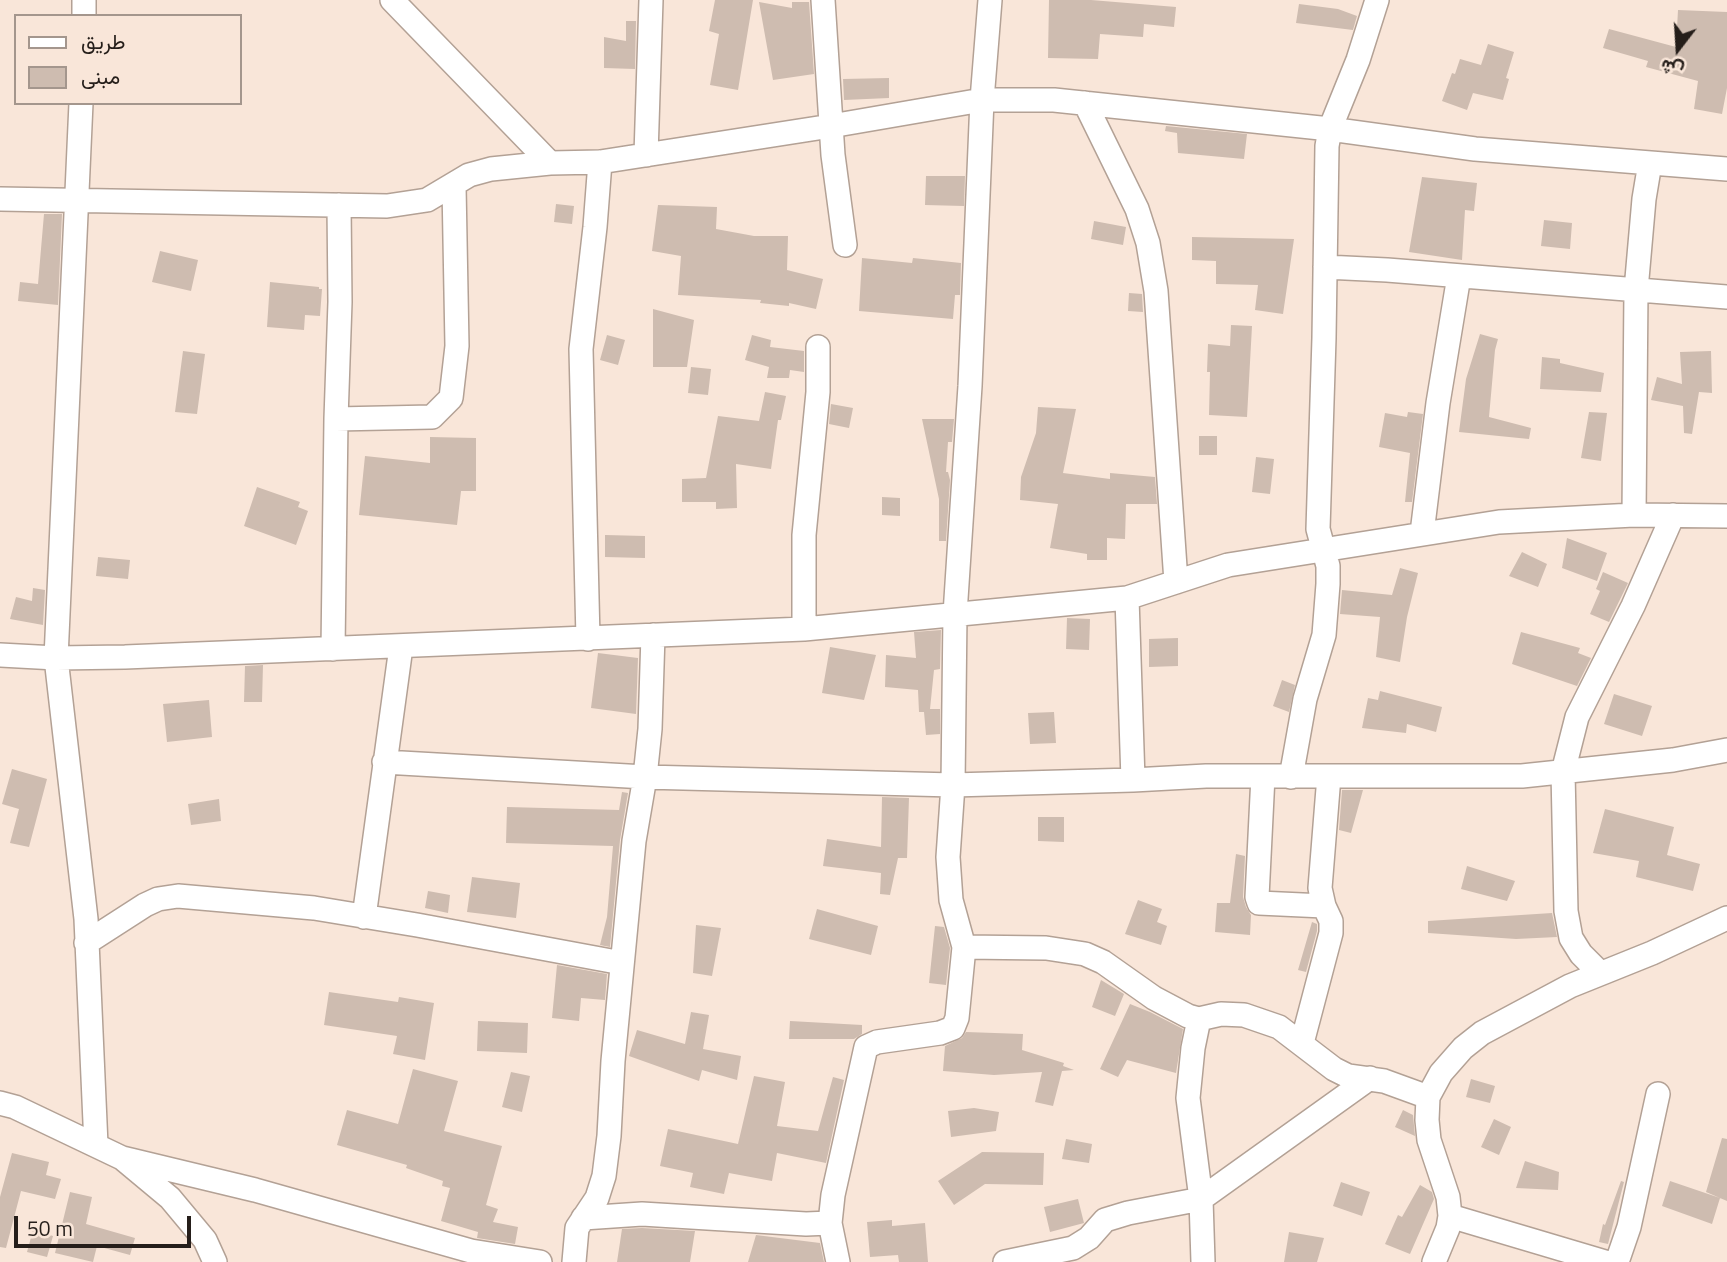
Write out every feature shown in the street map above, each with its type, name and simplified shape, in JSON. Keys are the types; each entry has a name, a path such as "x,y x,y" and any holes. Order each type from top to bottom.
{"street":[{"path":"392,0 550,163"},
{"path":"646,155 651,0"},
{"path":"822,0 831,126 845,245"},
{"path":"838,1262 830,1223 833,1195 866,1047 877,1042 940,1033 953,1028 957,1018 964,947 951,900 948,856 953,785 954,614 970,386 982,100 990,0"},
{"path":"1291,777 1306,699 1324,635 1328,566 1318,529 1327,146 1330,128 1377,0"},
{"path":"0,199 387,206 427,200 469,175 491,169 550,163 600,162 982,100 1054,100 1330,128 1475,149 1727,169"},
{"path":"1085,103 1137,209 1148,243 1156,291 1175,582"},
{"path":"81,105 56,658 86,919 96,1145"},
{"path":"588,639 581,349 600,162"},
{"path":"1634,514 1636,290 1650,163"},
{"path":"336,419 432,417 451,398 457,346 454,186"},
{"path":"333,649 340,302 339,205"},
{"path":"1325,267 1727,297"},
{"path":"1422,533 1440,390 1459,276"},
{"path":"804,629 804,535 818,392 818,347"},
{"path":"0,654 56,658 401,647 804,629 1127,598 1228,565 1499,522 1634,514 1727,516"},
{"path":"1599,972 1581,954 1571,938 1566,911 1563,772 1577,717 1633,606 1673,515"},
{"path":"1127,598 1133,780"},
{"path":"574,1262 577,1228 597,1198 604,1175 609,1136 634,842 650,729 653,635"},
{"path":"364,917 401,647"},
{"path":"384,762 645,778 953,785 1206,776 1522,776 1674,760 1727,750"},
{"path":"1263,776 1257,897 1259,903 1324,906"},
{"path":"1302,1043 1331,933 1331,921 1324,906 1321,888 1329,776"},
{"path":"86,943 152,902 178,896 314,908 444,929 622,963"},
{"path":"1434,1262 1450,1216 1448,1197 1429,1140 1428,1097 1441,1073 1482,1033 1599,972 1653,953 1727,918"},
{"path":"964,947 1046,948 1085,954 1103,962 1169,1007 1199,1019 1221,1014 1244,1015 1279,1027 1334,1069 1348,1076 1384,1081 1428,1097"},
{"path":"1199,1019 1188,1098 1201,1199 1203,1262"},
{"path":"1005,1262 1036,1258 1073,1248 1089,1238 1105,1220 1201,1199 1370,1078"},
{"path":"1617,1262 1629,1227 1658,1094"},
{"path":"0,1102 122,1158 281,1197 471,1251 540,1262"},
{"path":"122,1158 170,1198 205,1240 215,1262"},
{"path":"583,1219 642,1214 806,1224 830,1223"},
{"path":"1450,1216 1605,1262"}],"building":[{"path":"715,0 753,0 738,90 710,85 719,34 709,31"},
{"path":"1049,0 1091,0 1176,7 1174,27 1144,24 1143,37 1100,34 1098,59 1048,58"},
{"path":"759,2 792,8 792,2 809,2 814,74 773,80"},
{"path":"1299,4 1338,9 1357,16 1353,30 1296,23"},
{"path":"1678,10 1727,12 1727,88 1722,114 1694,109 1698,81 1646,67 1648,61 1603,48 1609,29 1676,47"},
{"path":"626,21 636,21 635,69 604,68 604,37 626,41"},
{"path":"1488,44 1514,52 1503,100 1473,93 1467,110 1442,101 1460,59 1481,65"},
{"path":"889,78 889,98 844,100 843,79"},
{"path":"1166,126 1247,134 1244,159 1178,153 1177,133 1165,131"},
{"path":"926,176 965,176 964,206 925,205"},
{"path":"1422,177 1477,183 1474,211 1465,210 1462,260 1409,252"},
{"path":"556,204 574,206 572,224 554,222"},
{"path":"658,205 717,207 716,229 754,236 788,236 787,270 823,279 816,309 789,303 789,306 760,303 761,300 678,295 681,256 652,251"},
{"path":"44,214 62,214 58,305 18,301 20,282 38,284"},
{"path":"1544,220 1572,223 1570,249 1541,246"},
{"path":"1094,221 1126,227 1123,245 1091,239"},
{"path":"1192,237 1294,239 1283,314 1255,310 1258,285 1216,284 1216,261 1192,260"},
{"path":"160,251 198,260 191,291 152,282"},
{"path":"862,258 912,263 913,258 961,263 960,295 955,295 953,319 859,311"},
{"path":"270,282 322,289 320,316 305,315 304,330 267,327"},
{"path":"1129,293 1142,294 1143,312 1128,311"},
{"path":"653,309 694,320 687,367 653,367"},
{"path":"1231,325 1252,326 1247,417 1209,415 1208,344 1230,346"},
{"path":"1480,334 1498,339 1489,417 1531,428 1529,439 1459,432 1466,379"},
{"path":"607,335 625,340 618,365 600,360"},
{"path":"752,335 771,340 770,347 804,351 804,372 790,370 789,378 767,378 769,367 745,360"},
{"path":"183,351 205,354 197,414 175,412"},
{"path":"1711,351 1712,393 1699,392 1692,434 1684,433 1683,406 1651,400 1657,377 1682,384 1680,352"},
{"path":"1542,357 1560,359 1560,363 1604,373 1601,392 1540,389"},
{"path":"691,367 711,369 708,395 688,393"},
{"path":"765,392 786,396 781,420 778,420 771,469 736,464 737,508 716,509 716,502 682,502 682,479 706,478 718,416 759,421"},
{"path":"831,404 853,408 849,428 829,424"},
{"path":"1038,407 1076,409 1063,473 1110,479 1110,473 1155,477 1157,504 1126,504 1125,539 1107,538 1107,560 1087,560 1087,554 1050,548 1058,504 1020,500 1021,477 1036,433"},
{"path":"1408,412 1423,414 1412,502 1405,502 1410,453 1379,447 1385,413 1407,417"},
{"path":"1589,412 1607,413 1601,461 1581,458"},
{"path":"922,419 954,419 952,442 948,442 946,472 950,480 946,541 939,541 939,499"},
{"path":"1199,436 1217,436 1217,455 1199,455"},
{"path":"430,437 476,438 476,491 461,491 457,525 359,515 365,456 430,463"},
{"path":"1256,457 1274,459 1270,494 1252,492"},
{"path":"257,487 300,502 298,507 308,511 296,545 244,526"},
{"path":"882,497 900,498 900,516 882,515"},
{"path":"605,535 645,536 645,558 605,557"},
{"path":"1567,538 1607,553 1597,581 1562,568"},
{"path":"1522,552 1547,564 1538,587 1509,576"},
{"path":"98,557 130,560 128,579 96,576"},
{"path":"1400,568 1418,573 1400,662 1376,657 1380,617 1340,614 1342,590 1392,595"},
{"path":"1603,572 1628,583 1609,622 1590,614 1600,591 1596,589"},
{"path":"33,588 45,590 43,625 10,619 16,597 32,601"},
{"path":"1067,618 1090,619 1089,650 1066,649"},
{"path":"941,630 940,669 934,670 930,709 940,709 940,734 926,735 924,712 919,712 918,690 885,687 886,655 916,658 914,632"},
{"path":"1521,632 1580,648 1578,653 1591,658 1577,686 1512,664"},
{"path":"1178,638 1178,666 1149,667 1149,639"},
{"path":"830,647 876,655 864,700 822,693"},
{"path":"598,653 638,658 636,714 591,708"},
{"path":"263,665 262,702 244,702 245,666"},
{"path":"1282,680 1295,685 1289,712 1273,706"},
{"path":"1380,691 1442,707 1436,732 1407,724 1406,733 1362,728 1368,698 1378,700"},
{"path":"1614,694 1652,706 1642,736 1604,724"},
{"path":"209,700 212,737 167,742 163,704"},
{"path":"1054,712 1056,743 1030,744 1028,713"},
{"path":"12,769 47,779 29,847 10,843 19,809 2,804"},
{"path":"1342,790 1363,790 1351,833 1339,830"},
{"path":"622,792 628,793 620,840 610,947 600,945 607,917 613,846 506,843 507,807 619,810"},
{"path":"882,797 909,798 907,858 898,858 890,895 880,894 881,873 823,866 827,839 881,847"},
{"path":"219,799 221,821 191,825 188,804"},
{"path":"1605,809 1674,827 1667,855 1700,864 1693,891 1636,877 1639,861 1593,853"},
{"path":"1038,817 1064,817 1064,842 1038,841"},
{"path":"1236,854 1245,856 1243,897 1251,915 1250,935 1215,932 1217,903 1230,903"},
{"path":"1467,866 1515,881 1507,901 1461,889"},
{"path":"472,877 520,883 516,918 467,912"},
{"path":"428,891 450,895 448,913 425,908"},
{"path":"1138,900 1162,909 1157,922 1167,926 1161,945 1125,934"},
{"path":"817,909 878,926 871,955 809,939"},
{"path":"1552,913 1557,937 1516,939 1428,933 1428,921"},
{"path":"1312,922 1317,924 1317,931 1306,972 1298,970"},
{"path":"696,925 721,928 712,976 693,973"},
{"path":"935,926 944,927 950,948 946,985 929,983"},
{"path":"557,965 607,974 605,1000 581,998 579,1021 552,1018"},
{"path":"1101,980 1124,994 1115,1016 1092,1007"},
{"path":"329,992 398,1002 399,997 434,1003 425,1060 393,1054 397,1036 324,1025"},
{"path":"1130,1004 1183,1029 1176,1073 1127,1060 1118,1077 1100,1069"},
{"path":"691,1012 709,1015 703,1049 741,1056 737,1080 702,1070 699,1081 629,1056 637,1030 685,1044"},
{"path":"478,1021 528,1023 527,1053 477,1051"},
{"path":"790,1021 862,1025 862,1034 854,1039 789,1039"},
{"path":"966,1032 1023,1034 1022,1050 1064,1063 1063,1066 1074,1070 1062,1071 1053,1106 1035,1102 1042,1072 994,1075 943,1071 945,1046 962,1038"},
{"path":"413,1069 458,1081 444,1131 502,1146 486,1205 498,1209 493,1222 518,1227 515,1244 477,1238 478,1232 441,1221 450,1188 442,1186 443,1181 406,1168 407,1165 337,1145 347,1110 398,1124"},
{"path":"511,1072 530,1076 522,1112 502,1107"},
{"path":"754,1076 785,1082 777,1126 818,1131 833,1077 844,1080 826,1163 777,1153 772,1181 729,1173 724,1194 690,1187 693,1173 660,1166 668,1129 738,1144"},
{"path":"1471,1079 1495,1086 1490,1103 1466,1097"},
{"path":"974,1108 999,1112 996,1131 951,1137 948,1111"},
{"path":"1403,1110 1413,1115 1415,1136 1395,1127"},
{"path":"1494,1119 1511,1127 1499,1155 1481,1147"},
{"path":"1722,1138 1727,1139 1727,1201 1706,1192"},
{"path":"1066,1139 1092,1144 1089,1163 1062,1159"},
{"path":"982,1152 1044,1153 1043,1185 985,1184 954,1205 938,1181"},
{"path":"12,1153 49,1162 46,1175 61,1179 55,1199 21,1191 6,1248 0,1247 0,1197"},
{"path":"1525,1161 1559,1172 1558,1190 1516,1188"},
{"path":"1621,1181 1624,1182 1608,1244 1599,1242 1603,1224 1605,1225"},
{"path":"1670,1181 1720,1198 1712,1224 1662,1206"},
{"path":"1341,1182 1370,1192 1362,1216 1333,1206"},
{"path":"1420,1185 1432,1192 1434,1199 1410,1254 1385,1244 1398,1215 1402,1217"},
{"path":"70,1192 92,1197 86,1224 135,1238 130,1255 97,1246 93,1262 55,1253"},
{"path":"1078,1199 1084,1223 1050,1232 1044,1207"},
{"path":"892,1220 892,1226 925,1223 928,1262 899,1262 898,1255 870,1257 867,1222"},
{"path":"622,1229 695,1231 690,1262 617,1262"},
{"path":"33,1230 53,1236 47,1257 27,1252"},
{"path":"1289,1232 1324,1238 1317,1262 1284,1262"},
{"path":"756,1235 820,1243 824,1262 748,1262"}]}
